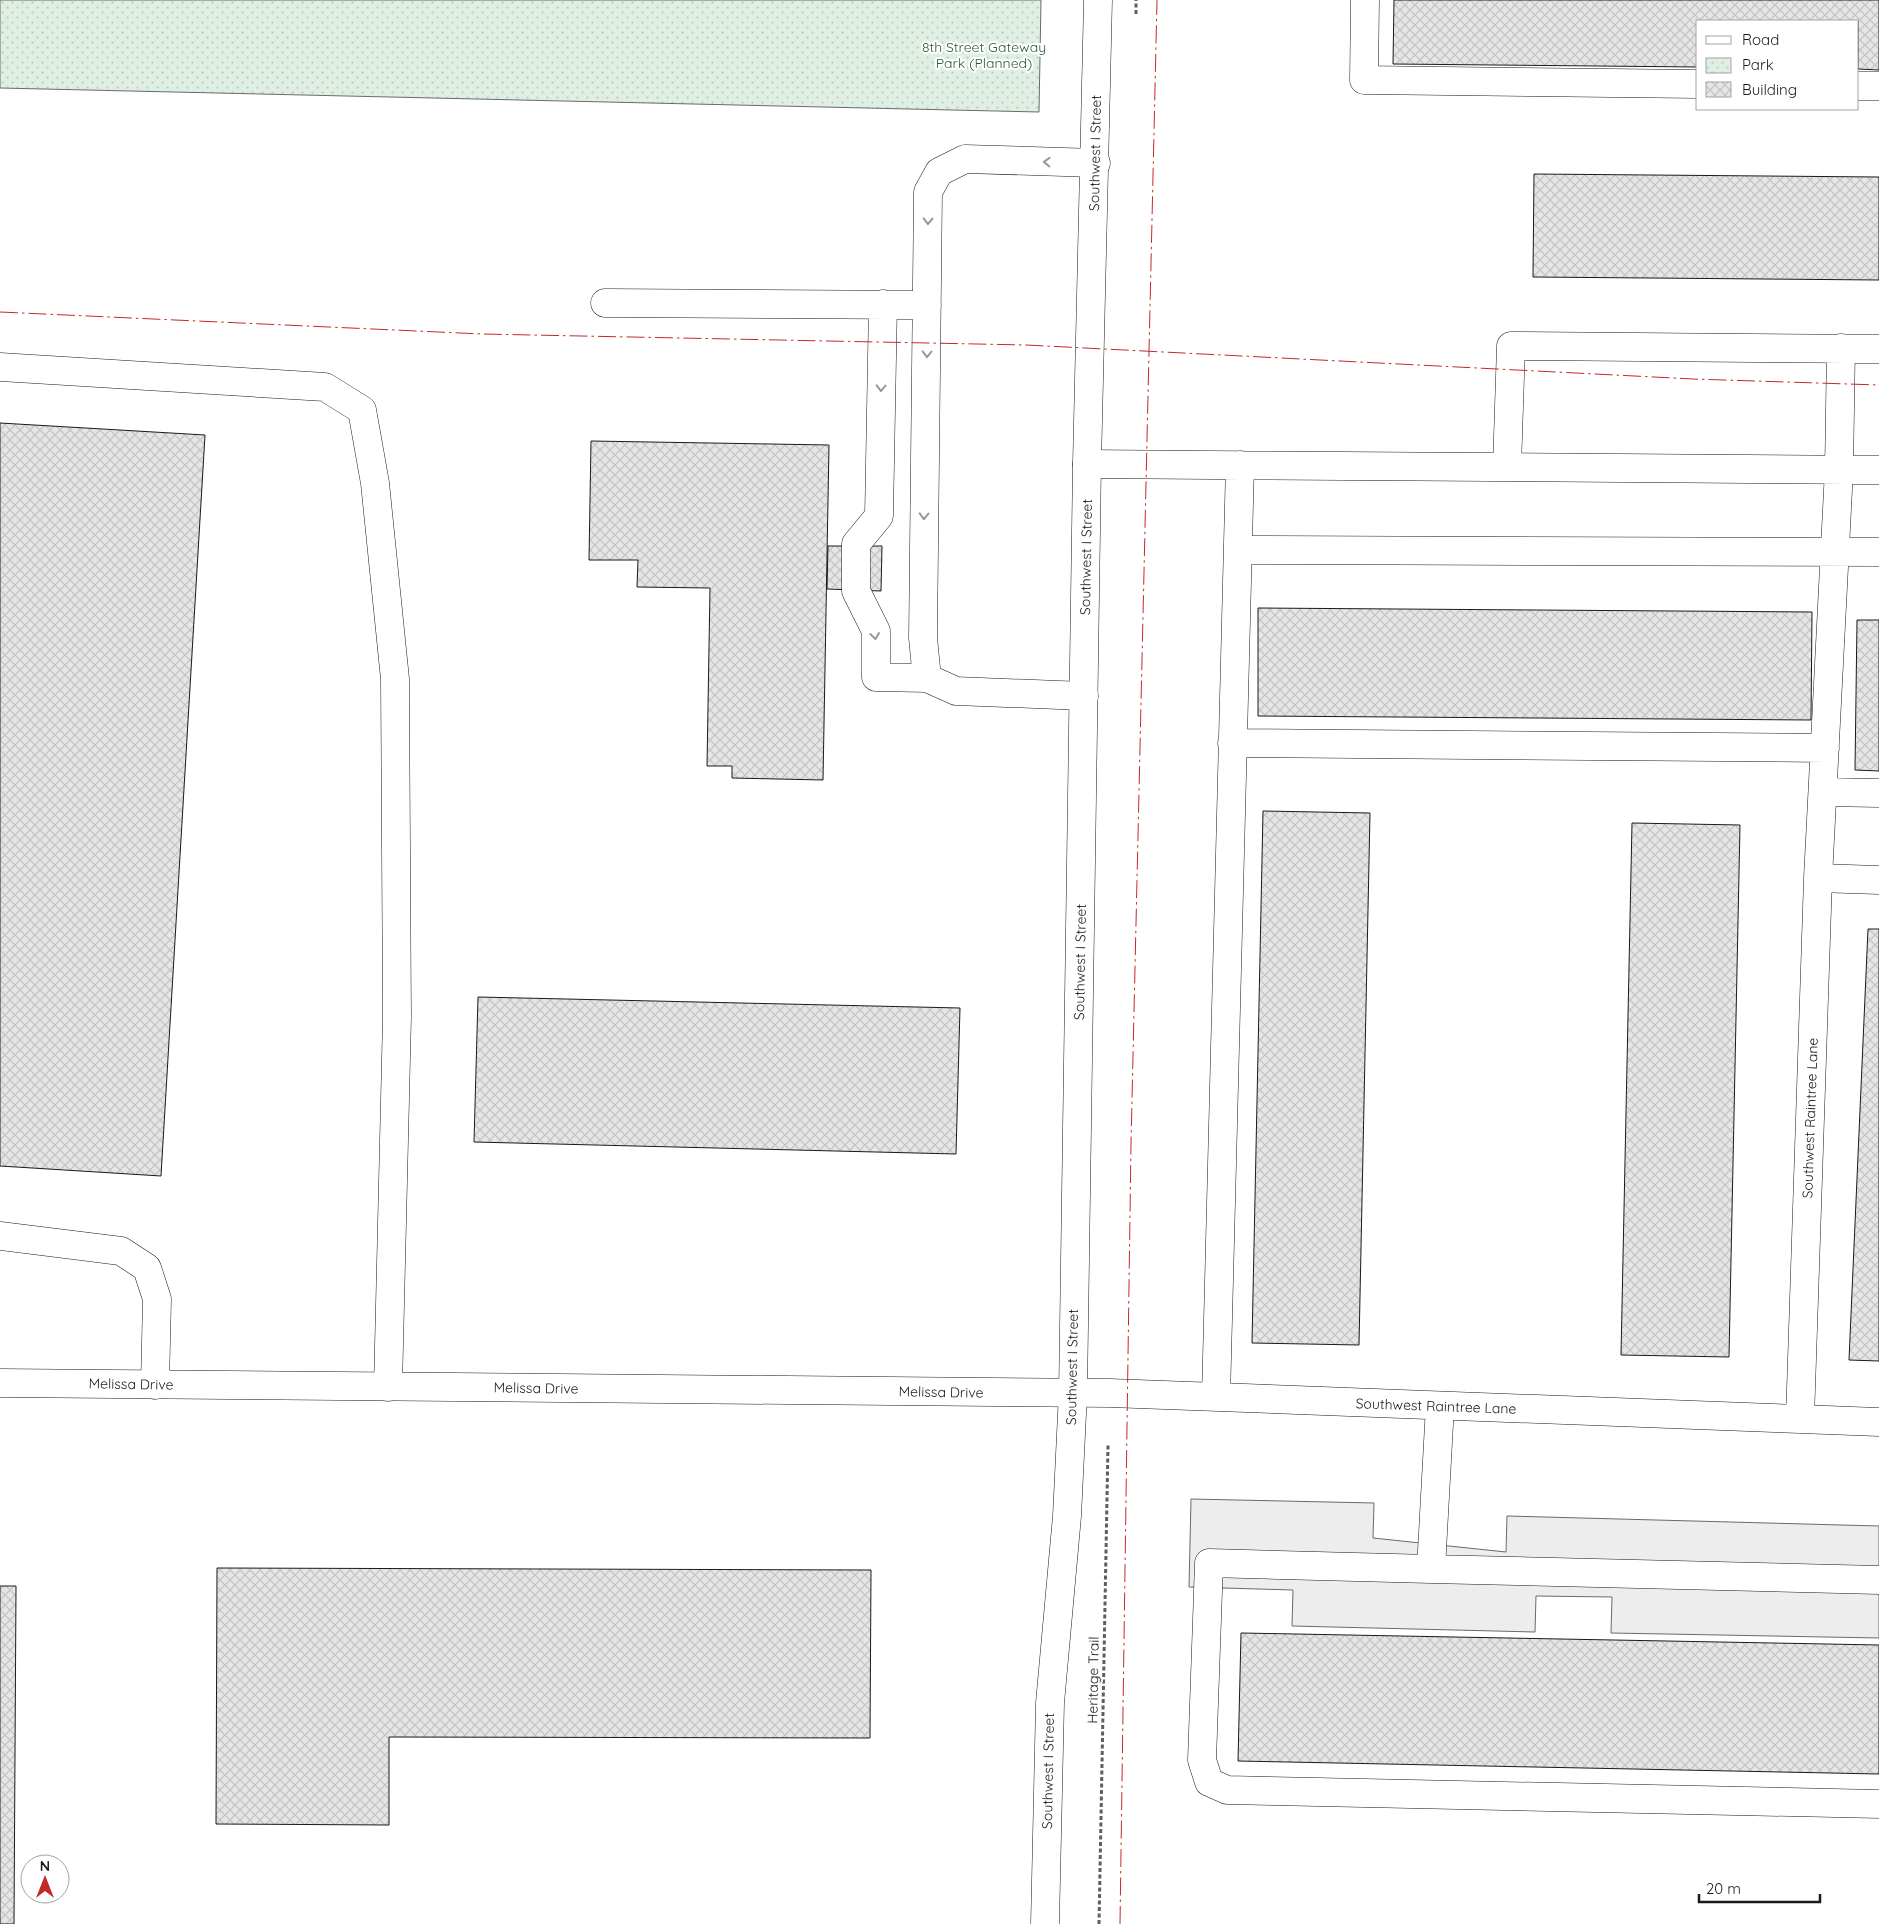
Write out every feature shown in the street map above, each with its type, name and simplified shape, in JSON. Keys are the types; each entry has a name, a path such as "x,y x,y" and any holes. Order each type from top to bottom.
{"main road":[{"name":"Southwest I Street","path":"1045,1924 1050,1703 1067,1516 1073,1393 1087,464 1096,163 1098,0"},
{"path":"1365,0 1364,80 1696,84"},
{"path":"1859,86 1879,86"},
{"path":"927,678 923,638 928,192 939,172 965,159 1096,163"},
{"path":"606,303 927,305"},
{"path":"883,304 879,516 856,544 856,592 876,631 876,677 927,678 956,692 1084,696"},
{"path":"1508,467 1511,346 1879,348"},
{"name":"Southwest Raintree Lane","path":"1800,1419 1818,878 1839,470 1841,348"},
{"path":"0,367 325,388 362,410 375,483 395,679 397,1017 388,1386"},
{"path":"1087,464 1879,470"},
{"path":"1216,1397 1240,465"},
{"path":"1238,550 1879,552"},
{"path":"1232,744 1825,748"},
{"path":"1823,792 1879,792"},
{"path":"1818,878 1879,880"},
{"path":"0,1236 121,1251 146,1268 158,1299 155,1384"},
{"name":"Melissa Drive","path":"0,1383 1073,1393"},
{"name":"Southwest Raintree Lane","path":"1073,1393 1879,1422"},
{"path":"1431,1569 1440,1406"},
{"path":"1879,1580 1209,1563 1202,1760 1209,1782 1227,1790 1879,1804"}],"path":[{"name":"Heritage Trail","path":"1099,1924 1109,1437"}],"green space":[{"name":"8th Street Gateway Park (Planned)","path":"0,0 1041,0 1039,112 0,88"}],"shaded area":[{"path":"1191,1499 1374,1503 1373,1538 1506,1552 1507,1516 1879,1526 1879,1638 1611,1633 1612,1597 1536,1596 1535,1632 1292,1626 1293,1590 1189,1587"}],"building":[{"path":"1394,0 1879,0 1879,70 1859,69 1859,20 1696,20 1696,67 1393,64"},
{"path":"1534,174 1879,177 1879,280 1533,277"},
{"path":"0,423 205,435 161,1176 0,1166"},
{"path":"591,441 829,445 823,780 732,778 732,766 707,766 710,588 637,587 638,560 589,560"},
{"path":"828,546 882,546 881,591 827,589"},
{"path":"1258,608 1812,612 1811,720 1258,716"},
{"path":"1857,620 1879,620 1879,771 1855,770"},
{"path":"1263,811 1370,813 1359,1345 1252,1343"},
{"path":"1632,823 1740,825 1729,1357 1621,1355"},
{"path":"1868,929 1879,929 1879,1361 1849,1360"},
{"path":"478,997 960,1008 956,1154 474,1142"},
{"path":"217,1568 871,1570 870,1738 389,1737 389,1825 216,1824"},
{"path":"0,1586 16,1586 14,1924 0,1924"},
{"path":"1241,1633 1879,1645 1879,1774 1238,1761"}],"power":[{"path":"1120,1924 1131,1144 1157,0"},
{"path":"0,312 482,334 1026,345 1693,379 1879,385"}]}
